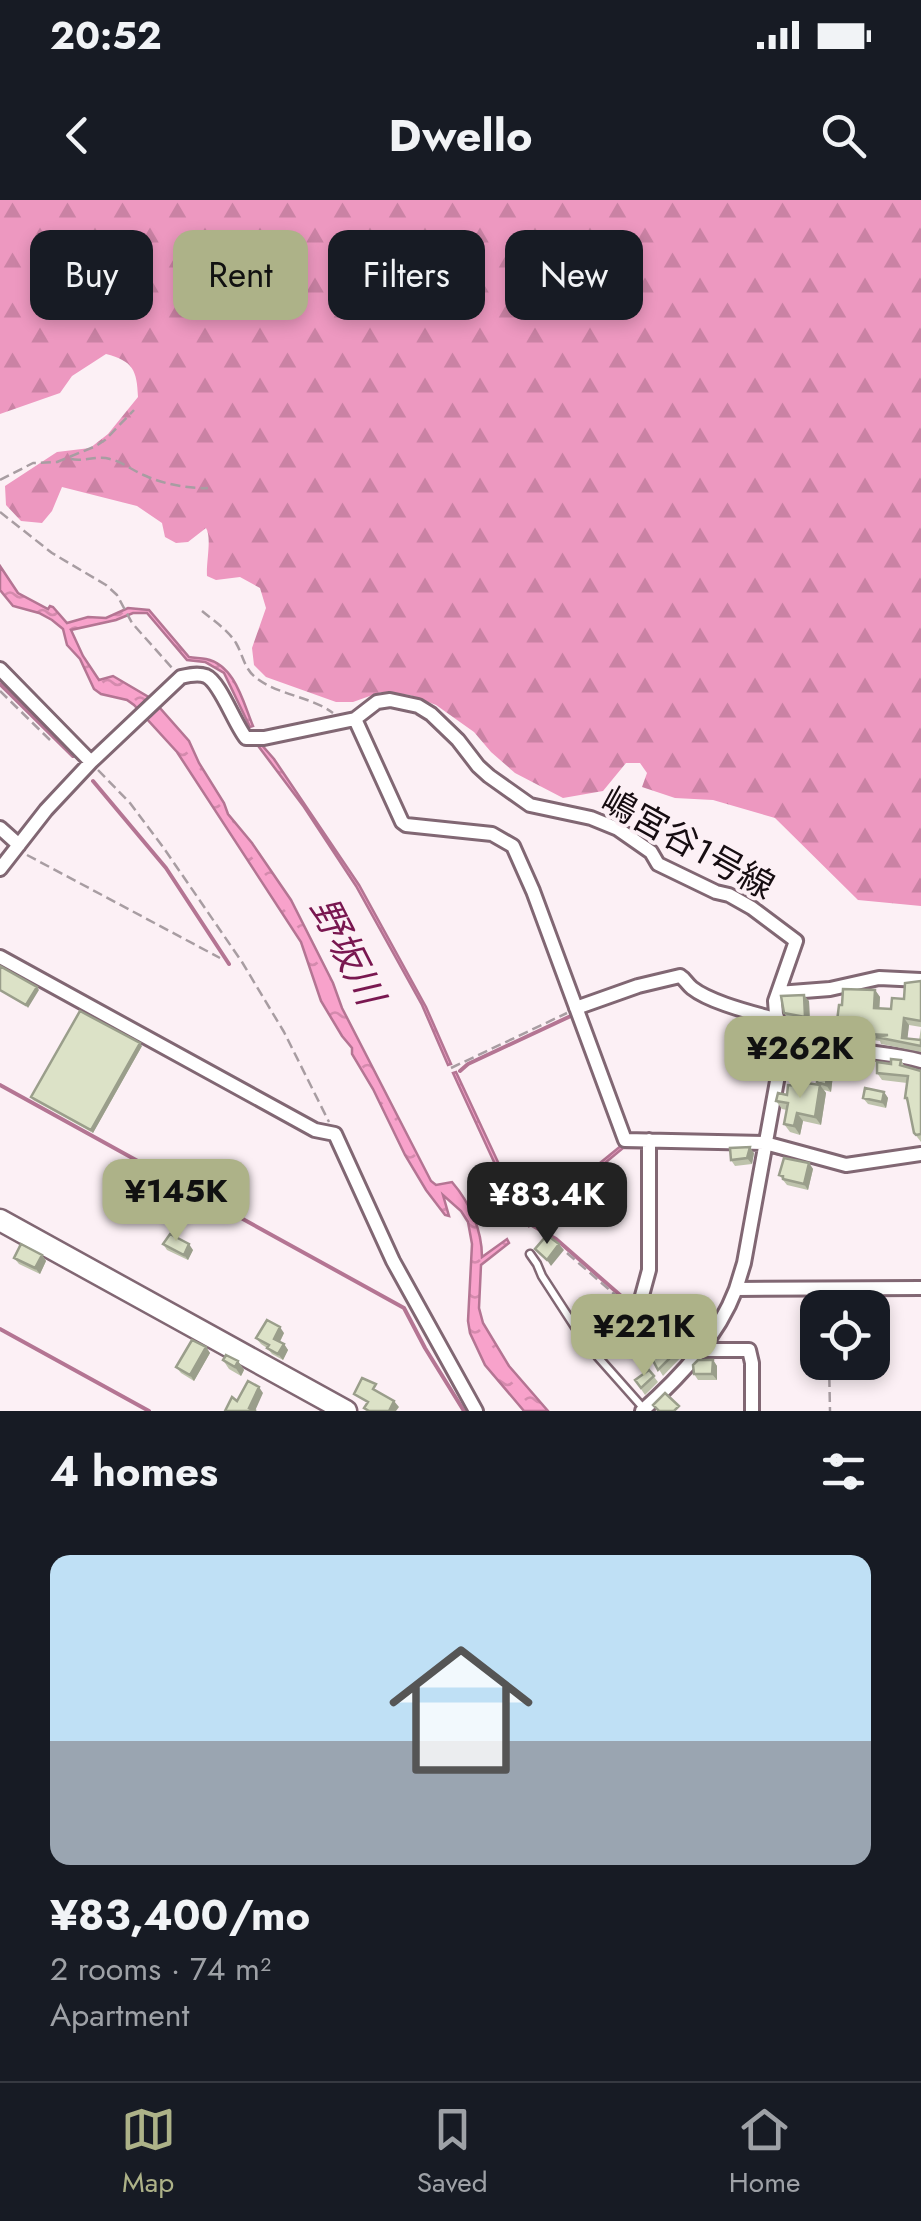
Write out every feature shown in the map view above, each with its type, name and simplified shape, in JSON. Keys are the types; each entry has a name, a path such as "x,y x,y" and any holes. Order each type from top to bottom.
{"main road":[{"path":"0,1220 346,1411"}],"street":[{"path":"0,669 90,762"},
{"path":"0,870 46,810 90,762 181,677"},
{"name":"嶋宮谷1号線","path":"181,677 209,677 246,738 264,738 354,719 376,702 390,700 418,706 458,740 489,776 530,804 605,823 651,852 658,864 729,895 796,941 775,1001 782,1033 778,1070 736,1289 730,1306 704,1345 680,1376 644,1410"},
{"path":"354,719 402,822 492,834 513,846 625,1140 766,1143 846,1165 921,1154"},
{"path":"0,828 17,847"},
{"path":"0,958 316,1130 335,1134 393,1261 476,1411"},
{"path":"576,1008 680,976 690,987 712,998 836,1045 921,1061"},
{"path":"778,992 810,992 879,978 921,980"},
{"path":"649,1140 649,1270 637,1314 676,1318 704,1345 749,1350 752,1411"},
{"path":"736,1289 921,1288"}],"lane":[{"path":"530,1254 577,1330 644,1410"}],"path":[{"path":"0,480 34,463 68,459 105,440 134,410"},
{"path":"68,459 104,457 147,477 208,488"},
{"path":"0,512 52,553 117,595 132,623 181,677"},
{"path":"202,611 228,632 251,674 332,710 340,722"},
{"path":"0,691 50,740"},
{"path":"90,762 141,818 250,974 335,1134"},
{"path":"17,847 220,958"},
{"path":"451,1068 576,1008"},
{"path":"567,1253 637,1314"},
{"path":"829,1380 830,1411"}],"green space":[{"path":"0,200 921,200 921,906 858,900 775,818 713,800 675,798 642,787 647,773 640,763 626,763 603,791 563,798 515,773 474,732 436,705 410,695 381,692 353,702 336,702 266,677 254,665 252,648 266,608 260,588 240,577 216,580 207,576 206,528 188,542 176,543 165,537 162,523 137,506 62,487 42,523 21,521 6,505 5,486 57,452 90,448 108,434 138,397 135,373 128,364 106,354 72,376 60,393 0,414"}],"water":[{"path":"0,566 18,593 48,609 53,607 67,623 88,617 106,618 128,608 149,610 189,657 216,663 231,677 253,726 250,727 224,673 205,662 187,660 147,613 133,613 71,630 99,680 113,676 152,699 189,741 228,814 291,900 431,1181 436,1185 452,1182 464,1199 474,1217 482,1257 507,1239 509,1243 481,1265 479,1308 483,1323 509,1366 548,1411 524,1411 485,1365 468,1321 472,1244 468,1222 443,1195 449,1216 445,1215 405,1155 352,1048 321,1001 301,942 177,752 134,705 94,689 80,659 67,645 63,629 39,613 13,606 0,590"},
{"path":"256,743 274,759 359,885 426,1007 451,1064 448,1065 422,1005 356,886"},
{"path":"456,1072 504,1175 530,1220 622,1145 755,1145 842,1168 921,1161 842,1171 753,1148 623,1148 529,1226 500,1175 453,1073"}],"building":[{"path":"0,966 37,987 26,1005 0,990"},
{"path":"921,981 921,1021 904,1018 902,1038 921,1040 921,1046 876,1037 888,1035 868,1036 836,1029 843,989 875,990 874,1008 891,1009 892,998 904,999 905,983"},
{"path":"804,995 805,1017 784,1013 781,996"},
{"path":"80,1011 140,1043 91,1130 31,1097"},
{"path":"785,1037 795,1040 790,1059 783,1058"},
{"path":"809,1046 845,1056 846,1052 855,1054 851,1070 828,1068 826,1085 817,1082 820,1069 800,1062"},
{"path":"891,1059 921,1071 921,1134 914,1133 905,1098 908,1076 877,1073 877,1062 891,1064"},
{"path":"800,1082 820,1085 815,1117 797,1113 794,1126 784,1124 788,1103 776,1101 778,1093 787,1095 788,1085 799,1086"},
{"path":"865,1088 884,1092 882,1102 863,1098"},
{"path":"750,1147 747,1158 731,1160 730,1148"},
{"path":"784,1158 809,1163 804,1184 779,1175"},
{"path":"170,1234 189,1244 184,1255 163,1244"},
{"path":"547,1235 559,1244 547,1260 535,1249"},
{"path":"21,1244 42,1255 35,1268 14,1258"},
{"path":"267,1320 280,1327 274,1339 284,1344 278,1354 256,1338"},
{"path":"668,1326 681,1347 658,1370 649,1353 664,1344 658,1332"},
{"path":"192,1340 206,1347 190,1375 176,1367"},
{"path":"226,1355 238,1361 235,1367 223,1360"},
{"path":"698,1360 713,1360 712,1374 694,1374 693,1365"},
{"path":"649,1370 654,1376 641,1388 635,1380"},
{"path":"362,1378 376,1384 373,1389 394,1401 389,1411 364,1408 368,1402 354,1394"},
{"path":"248,1381 259,1387 249,1408 256,1411 225,1411 232,1397 237,1401"},
{"path":"665,1393 679,1406 674,1411 659,1411 653,1405"}],"waterway":[{"path":"0,684 73,756"},
{"path":"93,781 166,868 229,964"},
{"path":"460,1071 573,1015"},
{"path":"0,1085 404,1308 464,1411"},
{"path":"530,1224 556,1239 636,1309"},
{"path":"0,1329 149,1411"}],"water label":[{"name":"野坂川","path":"347,951"}]}
